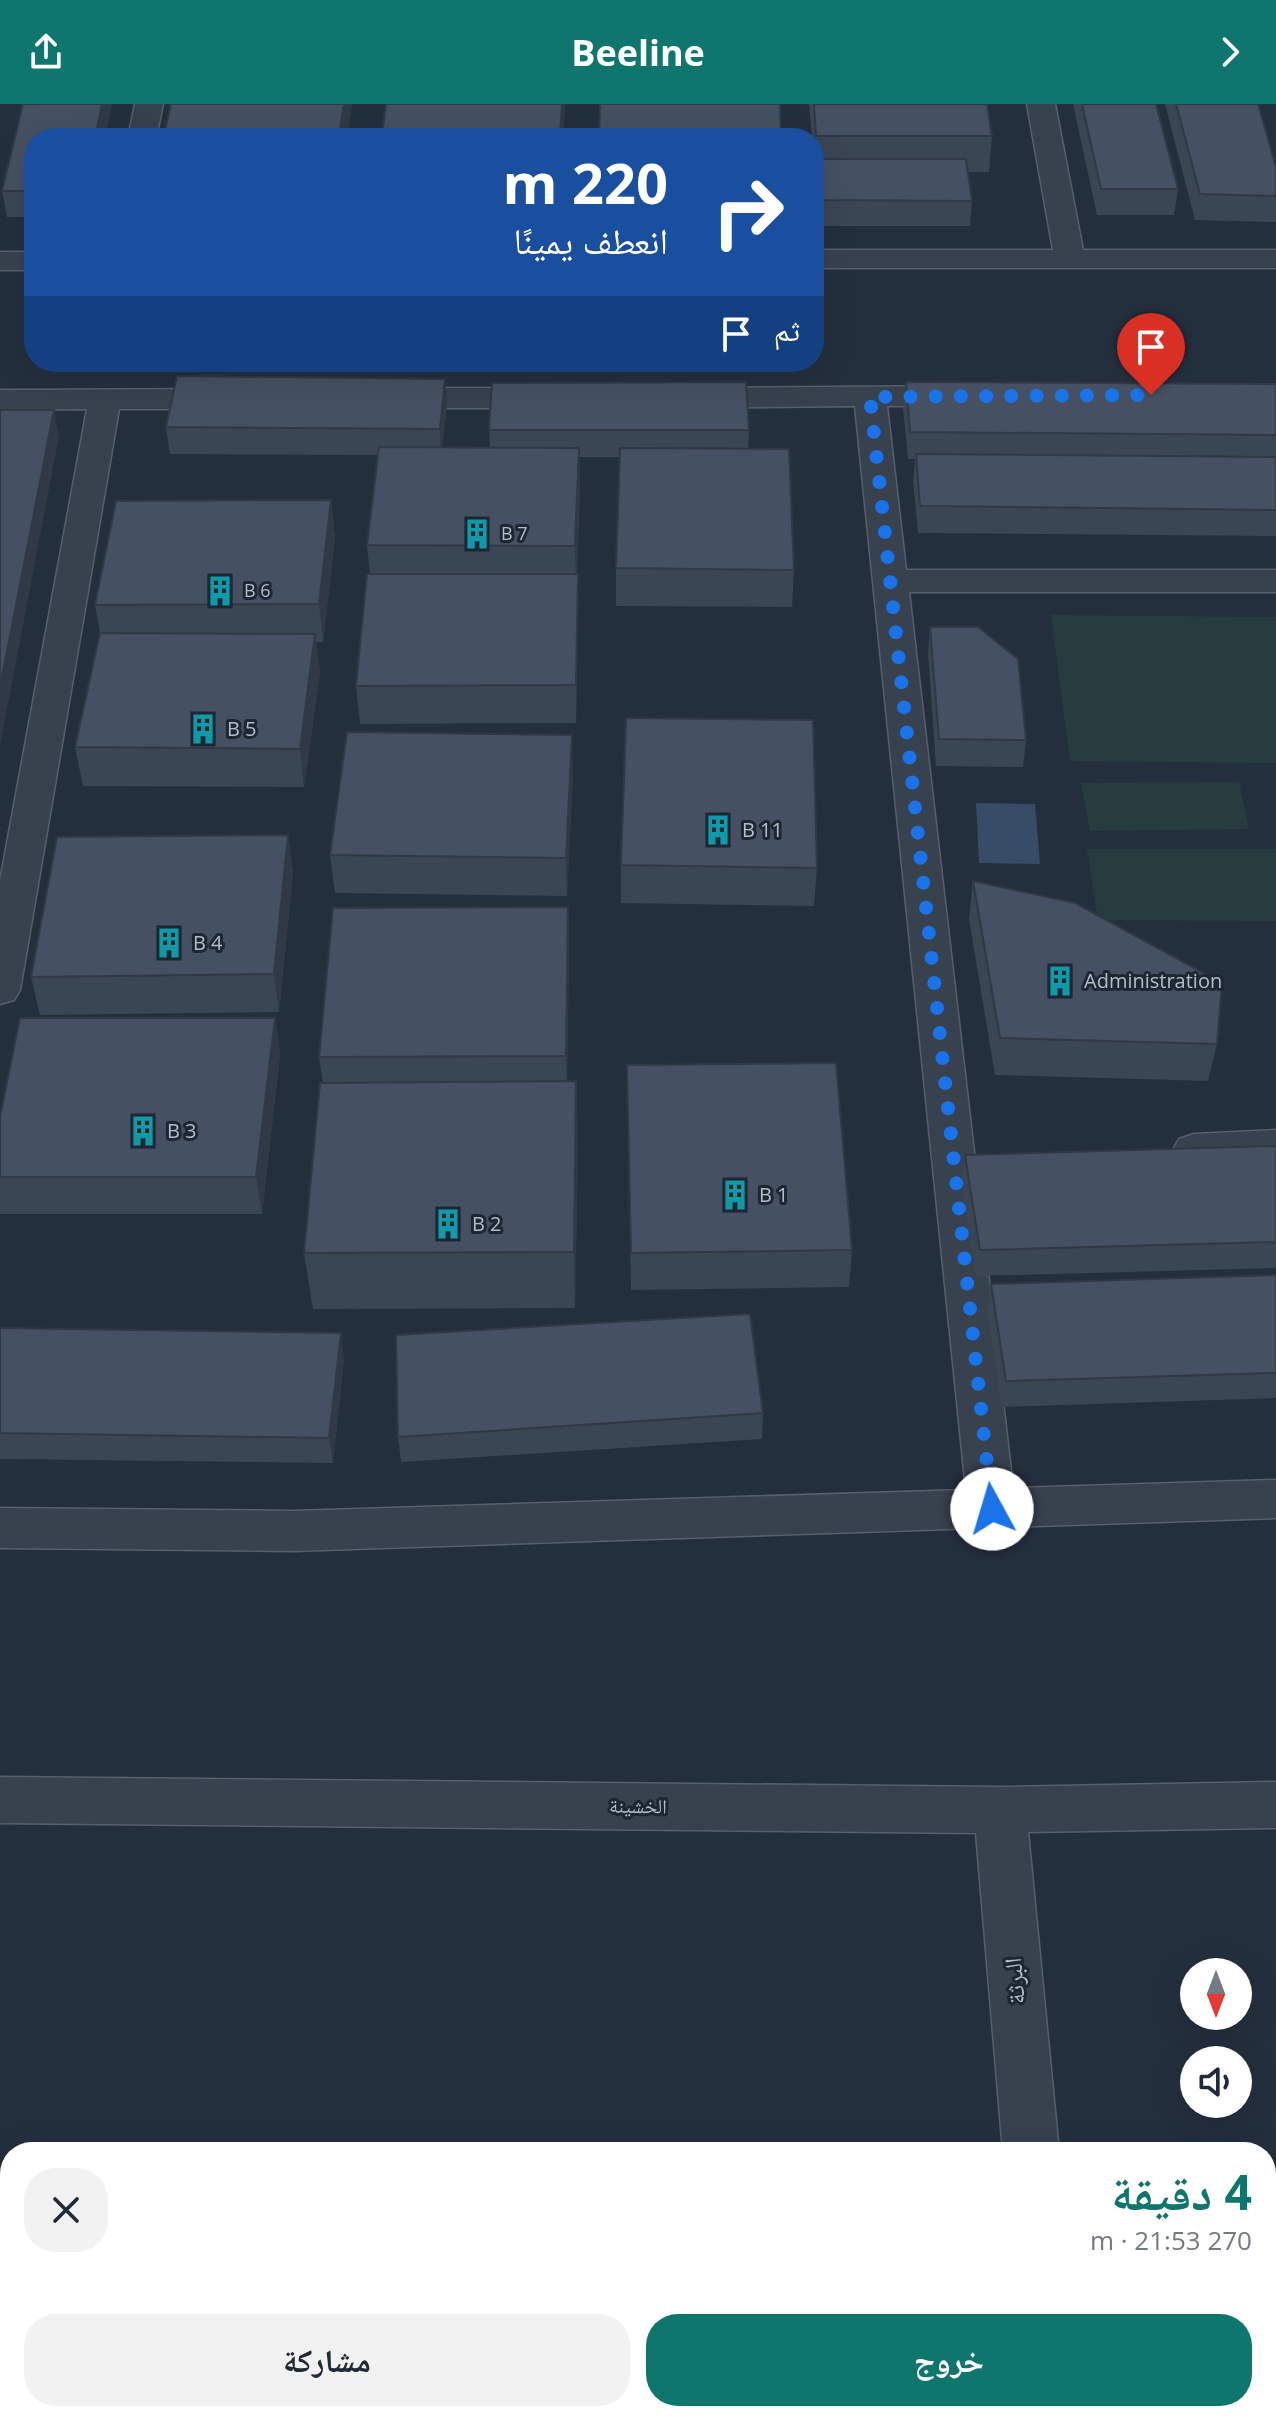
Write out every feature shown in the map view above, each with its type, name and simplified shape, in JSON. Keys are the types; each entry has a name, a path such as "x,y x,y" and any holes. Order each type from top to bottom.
{"street":[{"path":"144,128 149,104"},
{"path":"1041,104 1070,259"},
{"path":"824,259 1276,259"},
{"path":"0,261 24,261"},
{"path":"663,398 995,396"},
{"path":"870,397 891,581 970,1160 992,1509"},
{"path":"360,398 583,398"},
{"path":"0,990 14,839 105,399"},
{"path":"0,400 264,399"},
{"path":"891,581 1276,581"},
{"path":"1154,1152 1276,1146"},
{"path":"0,1528 294,1531 1276,1499"},
{"name":"الخشينة","path":"0,1800 1000,1810 1276,1805"},
{"name":"البرثة","path":"1000,1810 1030,2142"}],"green space":[{"path":"1051,615 1276,617 1276,763 1070,761"},
{"path":"1239,782 1249,829 1090,831 1081,783"},
{"path":"1087,849 1276,849 1276,921 1098,920"}],"water":[{"path":"976,803 1035,804 1040,864 979,863"}],"building":[{"path":"23,104 102,104 97,128 24,128 24,191 2,191"},
{"path":"171,104 344,104 340,128 166,128"},
{"path":"386,104 562,104 560,128 383,128"},
{"path":"600,104 780,104 781,128 599,128"},
{"path":"814,104 987,104 992,136 824,136 824,128 816,128"},
{"path":"1082,104 1156,104 1178,189 1101,189"},
{"path":"1176,104 1258,104 1276,167 1276,196 1200,194"},
{"path":"824,159 966,159 972,201 824,200"},
{"path":"177,376 445,379 440,429 166,427"},
{"path":"746,382 749,430 489,430 492,383"},
{"path":"906,382 1276,384 1276,435 910,432"},
{"path":"0,410 54,410 0,687"},
{"path":"379,447 579,448 575,546 367,545"},
{"path":"620,448 789,449 794,570 616,568"},
{"path":"916,454 1276,457 1276,510 920,506"},
{"path":"331,500 319,604 95,605 116,501"},
{"path":"367,574 578,574 576,685 356,686"},
{"path":"930,627 978,627 1018,659 1026,740 939,739"},
{"name":"B 5","path":"100,633 315,634 300,749 75,747"},
{"name":"B 11","path":"626,718 813,720 817,868 621,865"},
{"path":"347,732 572,735 566,858 330,855"},
{"name":"B 4","path":"288,835 274,974 31,977 57,837"},
{"name":"Administration","path":"973,881 1075,903 1222,983 1217,1044 1000,1038"},
{"path":"568,907 566,1056 319,1057 333,908"},
{"name":"B 3","path":"20,1018 275,1018 256,1177 0,1177 0,1117"},
{"name":"B 1","path":"836,1063 852,1250 631,1253 627,1065"},
{"name":"B 2","path":"576,1081 574,1252 304,1253 320,1083"},
{"path":"1276,1146 1276,1242 980,1250 965,1155"},
{"path":"1276,1275 1276,1373 1006,1381 991,1284"},
{"path":"750,1314 763,1413 398,1437 396,1335"},
{"path":"0,1328 341,1333 329,1438 0,1433"}],"place":[{"name":"B 7","path":"477,534"},
{"name":"B 6","path":"220,591"},
{"name":"B 5","path":"203,729"},
{"name":"B 11","path":"718,830"},
{"name":"B 4","path":"169,943"},
{"name":"Administration","path":"1060,981"},
{"name":"B 3","path":"143,1131"},
{"name":"B 1","path":"735,1195"},
{"name":"B 2","path":"448,1224"}],"route":[{"path":"992,1509 870,397 1151,395"}]}
